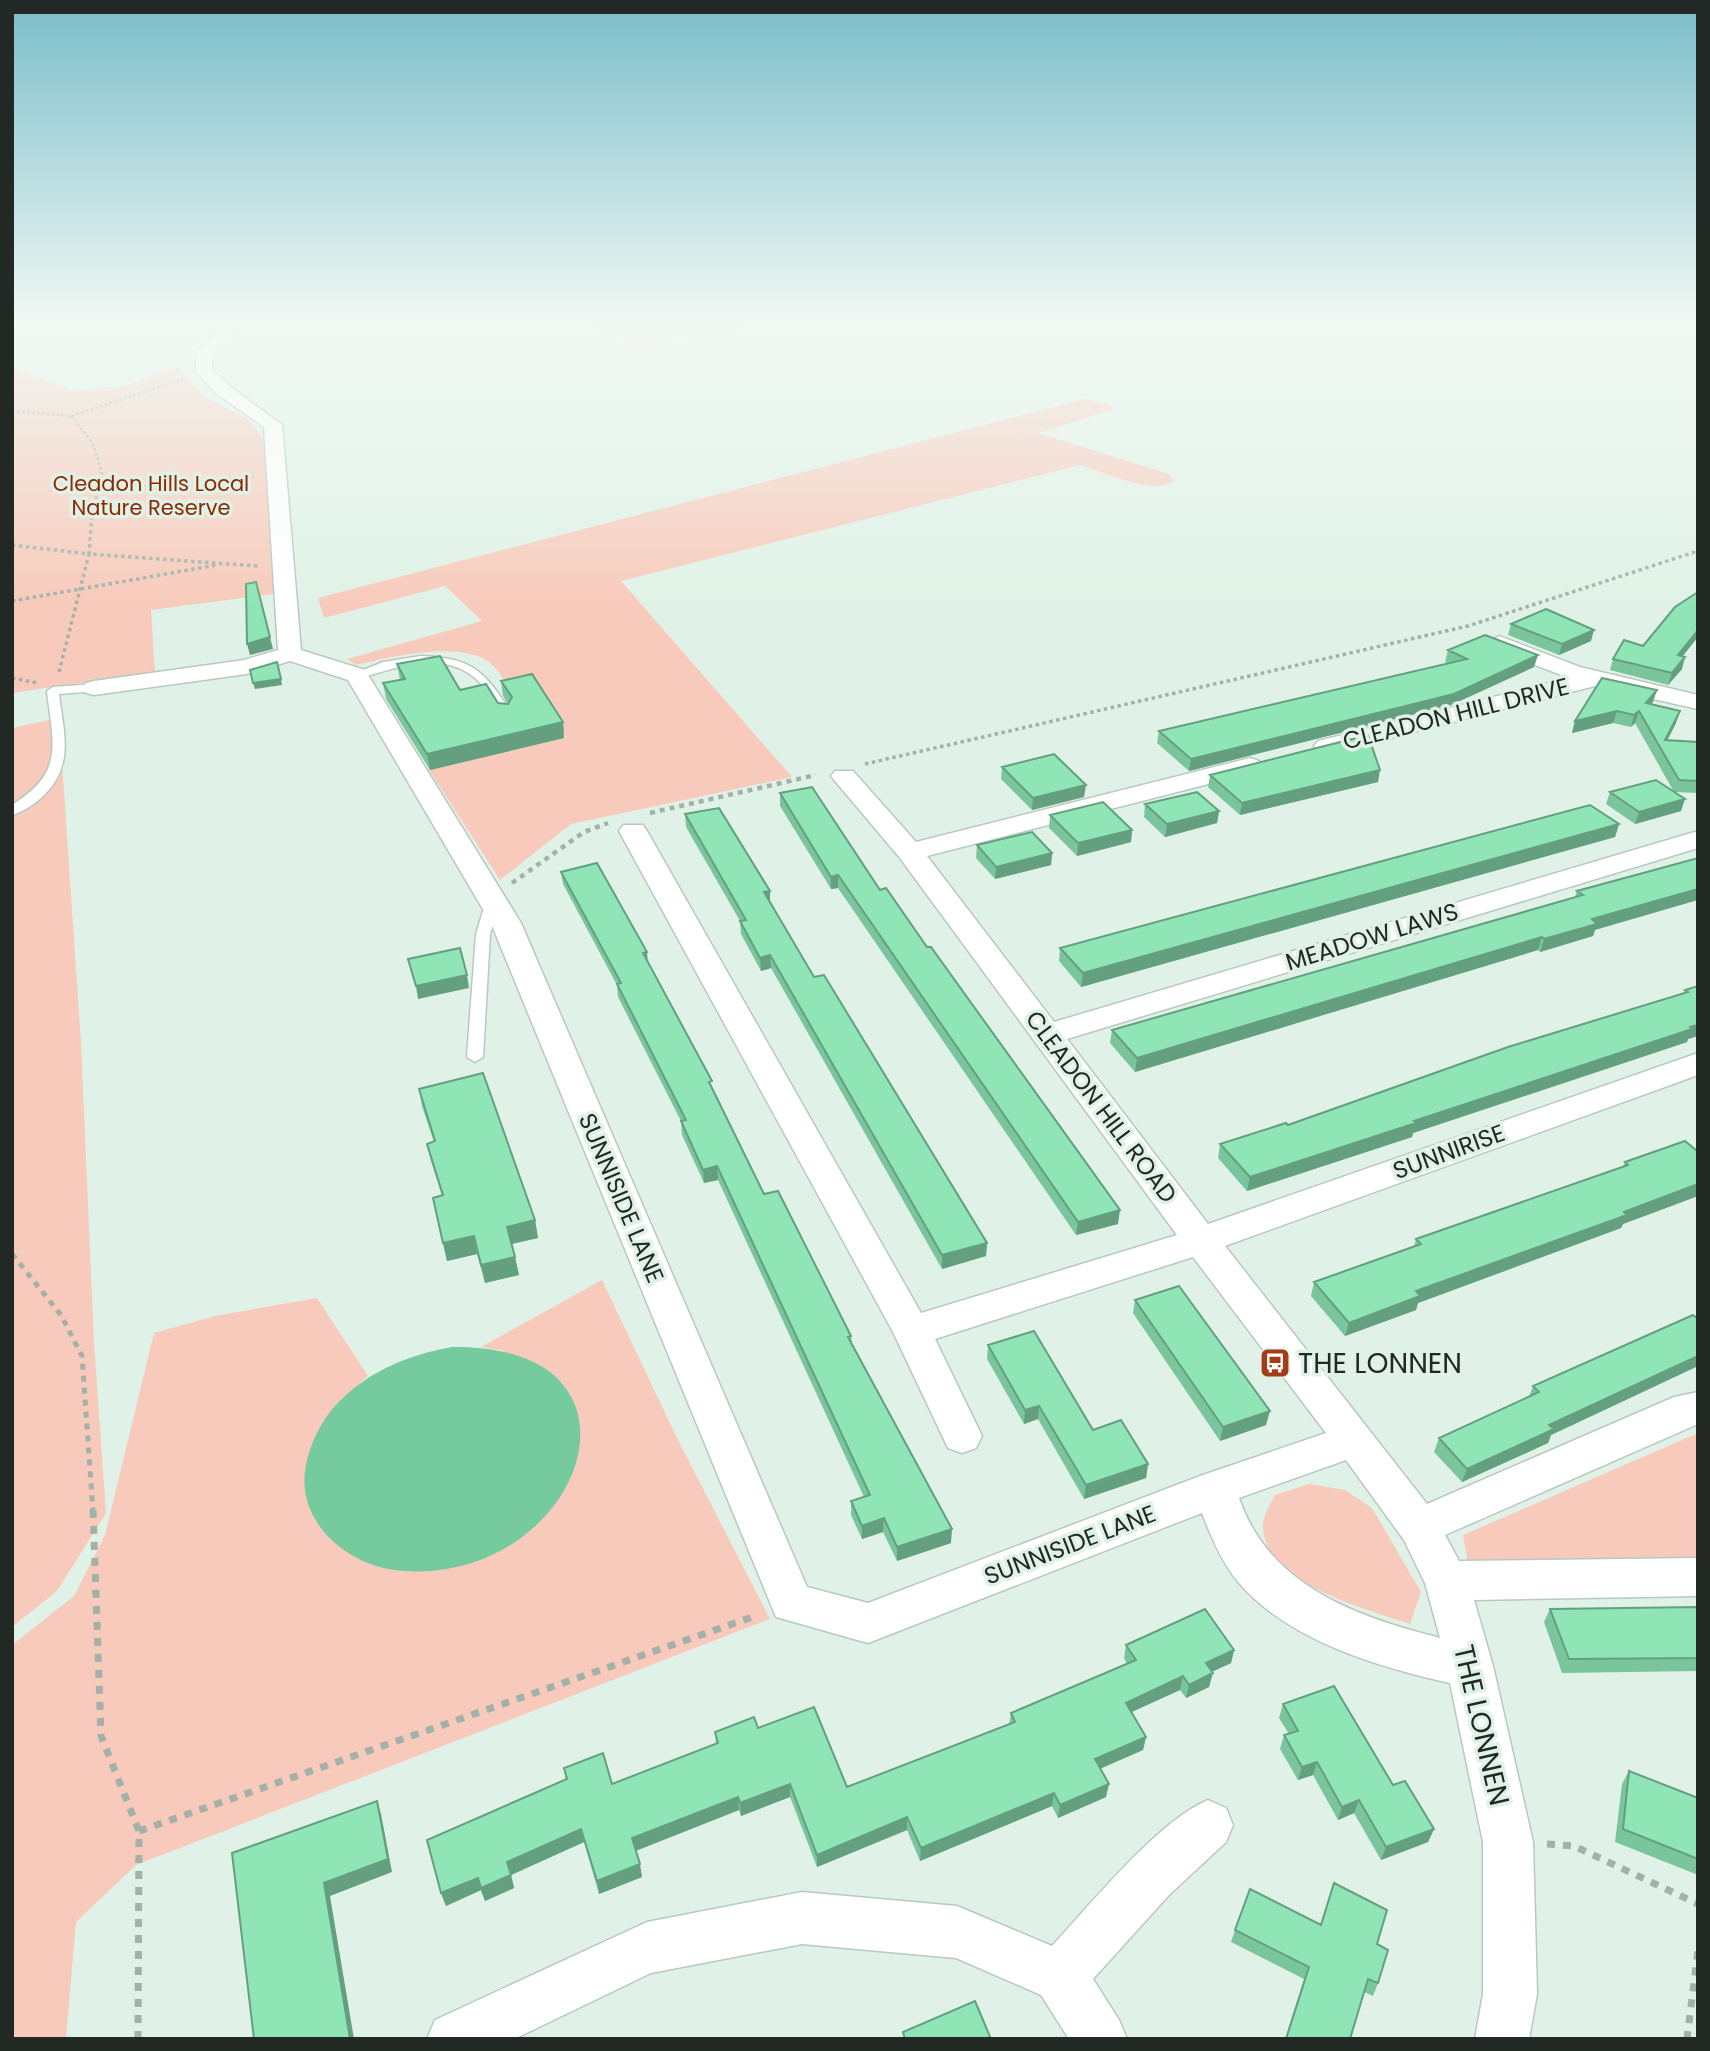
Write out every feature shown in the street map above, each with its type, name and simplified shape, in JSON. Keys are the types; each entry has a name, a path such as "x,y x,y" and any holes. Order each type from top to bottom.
{"street":[{"path":"260,416 273,425 279,475 290,654"},
{"path":"1489,638 1535,661 1594,679 1698,702"},
{"path":"94,688 247,667 290,654 357,675"},
{"name":"SUNNISIDE LANE","path":"357,675 506,923 792,1604 868,1623 1215,1489 1355,1440"},
{"name":"CLEADON HILL DRIVE","path":"1299,753 1594,679"},
{"path":"910,852 1272,760"},
{"name":"CLEADON HILL ROAD","path":"841,772 910,852 1201,1241 1355,1440"},
{"path":"631,822 912,1331 962,1436"},
{"name":"MEADOW LAWS","path":"1047,1035 1698,839"},
{"name":"SUNNIRISE","path":"912,1331 1201,1241 1698,1063"},
{"path":"1419,1527 1688,1408 1698,1408"},
{"name":"THE LONNEN","path":"1355,1440 1419,1527 1447,1581 1470,1666 1508,1842 1510,1994 1502,2039"},
{"path":"1215,1489 1227,1527 1256,1571 1283,1595 1353,1632 1426,1657 1470,1666"},
{"path":"1447,1581 1698,1577"},
{"path":"1060,1976 1151,1877 1208,1825"},
{"path":"454,2039 647,1948 802,1918 957,1932 1060,1976 1100,2039"}],"lane":[{"path":"357,675 377,666 415,660 466,666 483,679 506,714"},
{"path":"12,811 33,799 57,773 59,752 53,691 94,688"},
{"path":"475,1056 483,934 492,899"}],"path":[{"path":"53,691 83,589 102,472 92,442 71,416 68,416"},
{"path":"98,489 279,475"},
{"path":"12,545 89,554 285,568"},
{"path":"492,899 584,832 1468,626 1698,551"},
{"path":"12,601 225,564"},
{"path":"12,1254 61,1315 82,1356 92,1479 101,1736 139,1831 138,2039"},
{"path":"139,1831 792,1604"},
{"path":"1508,1842 1574,1846 1698,1904"},
{"path":"1688,2039 1698,1950"}],"green space":[{"name":"Cleadon Hills Local Nature Reserve","path":"12,416 241,416 249,420 266,442 274,594 151,610 155,672 12,693"},
{"path":"1020,416 1094,416 1038,433 1169,474 1174,480 1166,485 1143,485 1080,465 621,581 792,777 571,824 500,880 429,770 566,737 531,684 509,688 489,662 476,655 424,652 356,665 347,659 482,621 445,586 324,618 318,598"},
{"path":"59,718 81,1043 94,1342 106,1513 57,1591 12,1627 12,728"},
{"path":"602,1280 677,1438 770,1619 136,1865 76,1922 66,2039 12,2039 12,1645 74,1596 105,1535 154,1333 215,1316 317,1298 368,1376 340,1400 505,1351 481,1347"},
{"path":"1698,1433 1698,1567 1468,1565 1463,1535"},
{"path":"1309,1484 1345,1490 1372,1508 1421,1592 1410,1624 1320,1591 1280,1563 1267,1545 1263,1525 1275,1495"}],"shaded area":[{"path":"452,1347 520,1356 561,1382 579,1420 576,1462 555,1505 517,1541 466,1565 404,1571 361,1560 333,1541 310,1510 304,1484 306,1465 314,1440 326,1418 341,1400 360,1384 403,1361"}],"building":[{"path":"256,582 270,637 247,644 246,584"},
{"path":"1698,592 1698,630 1678,655 1685,657 1672,673 1613,659 1624,640 1643,646 1675,607"},
{"path":"1546,609 1594,630 1562,644 1511,624"},
{"path":"1485,635 1538,655 1454,694 1191,759 1159,731 1467,659 1448,650"},
{"path":"440,656 460,690 486,684 498,703 508,704 512,697 501,681 532,674 563,722 427,754 383,683 405,679 397,664"},
{"path":"277,662 281,679 253,683 250,670"},
{"path":"1602,678 1657,690 1646,703 1680,711 1665,740 1698,742 1698,781 1679,780 1639,711 1634,715 1617,711 1575,721"},
{"path":"1368,735 1380,770 1242,803 1210,775"},
{"path":"1054,754 1086,785 1033,798 1002,767"},
{"path":"1656,780 1685,799 1639,812 1610,792"},
{"path":"812,787 880,890 886,888 927,947 931,947 1120,1210 1078,1222 838,875 831,877 780,793"},
{"path":"1197,792 1219,811 1167,824 1145,804"},
{"path":"1103,802 1132,830 1078,843 1050,815"},
{"path":"1590,805 1619,824 1083,973 1060,948"},
{"path":"719,808 770,891 764,892 814,977 824,975 987,1243 942,1255 770,955 760,958 740,921 746,920 685,814"},
{"path":"1032,832 1052,853 996,867 977,845"},
{"path":"1698,858 1698,889 1592,919 1597,924 1544,939 1542,937 1137,1058 1112,1030 1583,895 1577,891"},
{"path":"597,863 647,952 643,953 712,1081 709,1082 764,1194 778,1191 851,1336 848,1337 952,1529 897,1547 884,1518 862,1526 851,1501 870,1495 717,1166 703,1170 681,1121 686,1120 617,984 621,983 561,872"},
{"path":"460,948 467,975 416,986 408,959"},
{"path":"1698,986 1698,1025 1690,1027 1692,1029 1414,1121 1416,1123 1250,1177 1220,1144 1286,1123 1288,1125 1508,1047 1688,992 1685,990"},
{"path":"483,1073 535,1220 507,1227 515,1257 481,1265 474,1236 443,1243 433,1198 443,1195 427,1144 435,1141 419,1089"},
{"path":"1685,1141 1698,1149 1698,1184 1624,1212 1627,1215 1416,1291 1420,1296 1349,1323 1314,1282 1421,1244 1416,1239 1628,1165 1625,1162"},
{"path":"1179,1286 1270,1411 1223,1427 1135,1300"},
{"path":"1693,1315 1698,1319 1698,1356 1549,1425 1554,1429 1467,1469 1439,1438 1539,1392 1533,1386"},
{"path":"1034,1331 1093,1430 1121,1420 1148,1464 1086,1485 1039,1406 1025,1410 988,1345"},
{"path":"1698,1607 1698,1658 1569,1659 1550,1609"},
{"path":"1205,1609 1234,1650 1206,1663 1213,1673 1189,1685 1183,1676 1126,1703 1146,1737 1095,1759 1109,1784 1060,1805 1054,1793 921,1848 907,1817 817,1855 790,1784 740,1803 738,1797 632,1838 640,1864 597,1881 581,1829 507,1862 511,1875 481,1888 478,1878 441,1893 427,1840 567,1779 564,1768 603,1753 612,1784 718,1743 715,1732 754,1717 758,1728 814,1707 847,1787 1015,1722 1011,1713 1136,1660 1126,1645"},
{"path":"1334,1686 1393,1785 1405,1781 1434,1829 1386,1847 1359,1800 1342,1807 1317,1762 1302,1767 1284,1735 1298,1731 1283,1704"},
{"path":"1629,1771 1698,1798 1698,1859 1623,1829"},
{"path":"377,1801 388,1859 324,1883 350,2039 254,2039 232,1853"},
{"path":"1334,1883 1387,1910 1377,1944 1388,1950 1378,1983 1368,1979 1350,2039 1286,2039 1309,1967 1235,1930 1250,1889 1321,1925"},
{"path":"975,2001 991,2039 905,2039 903,2032"}],"place":[{"name":"THE LONNEN","path":"1275,1363"}]}
